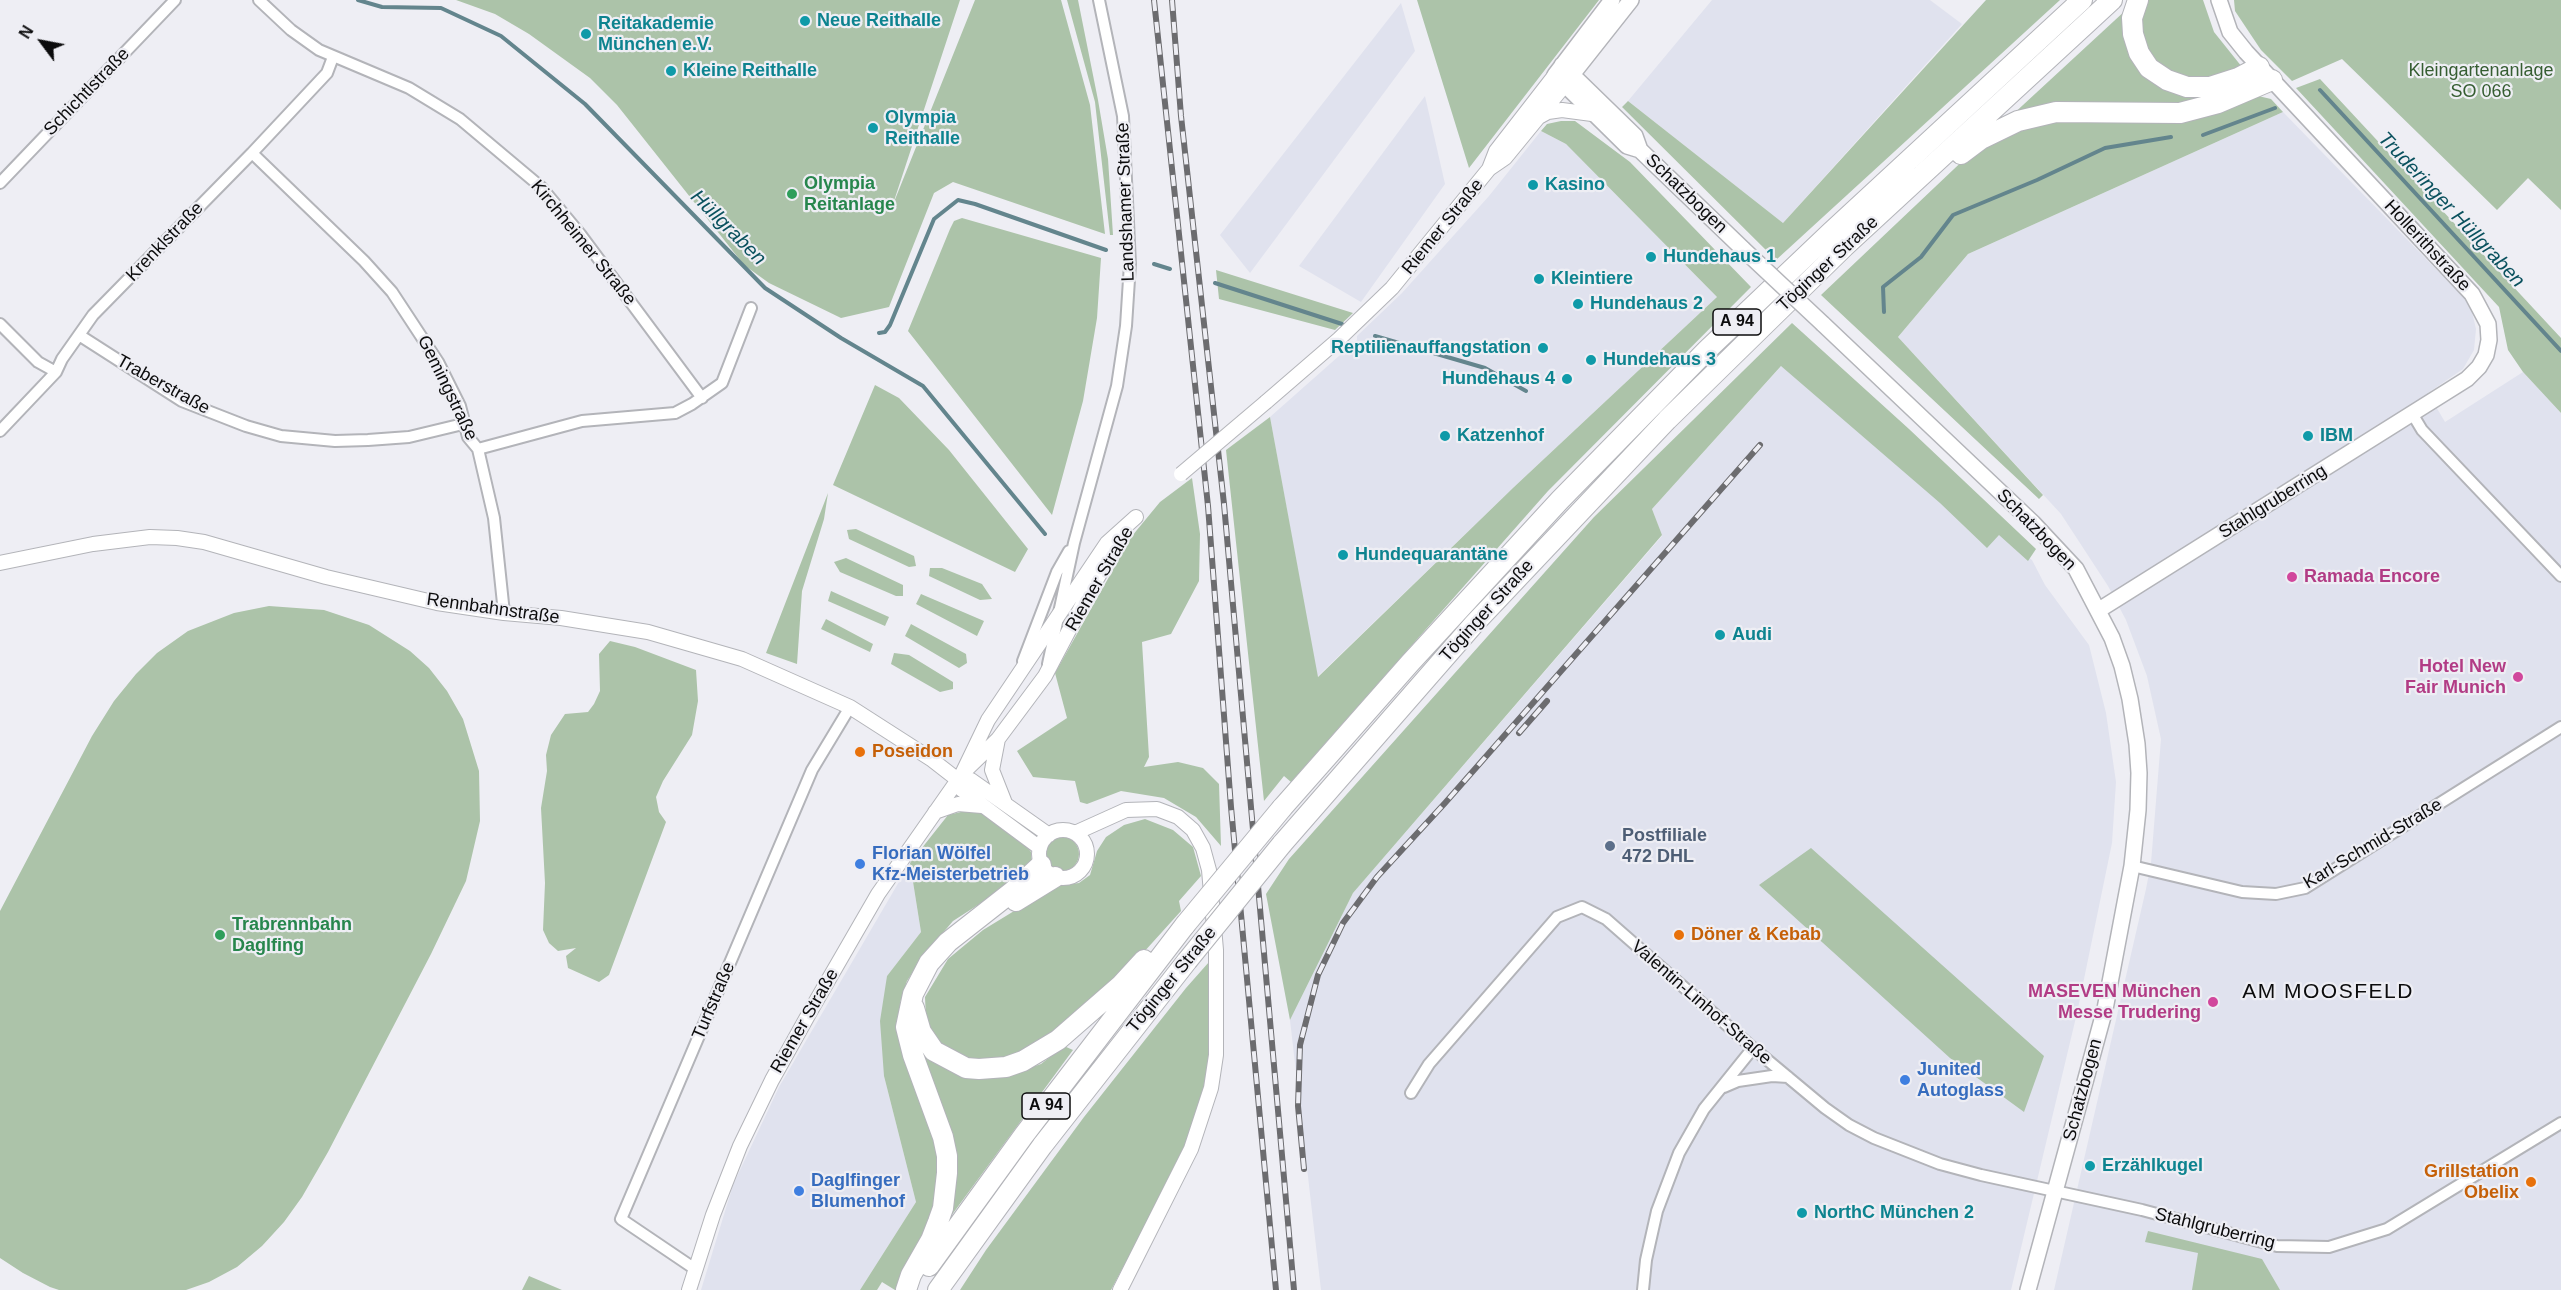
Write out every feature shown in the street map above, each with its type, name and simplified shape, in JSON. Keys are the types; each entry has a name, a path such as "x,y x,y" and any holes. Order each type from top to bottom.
{"highway":[{"name":"Töginger Straße","path":"912,1290 1024,1135 1185,925 1282,808 1410,663 1560,500 1707,350 2082,0"},
{"name":"Töginger Straße","path":"938,1290 1042,1146 1187,961 1282,844 1474,624 1667,420 1893,204 2112,0"},
{"path":"2138,0 2132,18 2133,34 2139,53 2149,68 2167,80 2187,87 2210,87 2238,78 2266,74"},
{"path":"1893,204 1911,199 1952,160 1982,139 2018,121 2056,112 2180,113 2218,103 2266,74"},
{"path":"906,1290 911,1275 931,1240 938,1222 945,1194 947,1173 947,1156 943,1137 913,1055 906,1027 913,994 921,974 956,934 1013,891 1045,863"},
{"path":"913,994 916,1021 934,1051 966,1068 1006,1066 1023,1061 1058,1040 1121,985 1171,930 1185,925"},
{"path":"951,1290 964,1270 976,1236"}],"main road":[{"name":"Riemer Straße","path":"1563,75 1612,0"},
{"name":"Riemer Straße","path":"1563,75 1631,0"},
{"name":"Hollerithstraße","path":"2219,0 2230,32 2266,74 2472,294 2481,308 2488,324 2489,340 2486,355 2479,367 2467,379 2413,415"},
{"name":"Schatzbogen","path":"1563,75 1592,114 1627,146 1640,150"},
{"name":"Schatzbogen","path":"1563,75 1635,136 1640,150 2055,544 2076,569 2099,610 2122,666 2137,744 2138,810 2132,866 2105,1009 2081,1104 2028,1290"},
{"name":"Stahlgruberring","path":"2099,610 2413,415"}],"street":[{"name":"Schichtlstraße","path":"0,183 175,0"},
{"name":"Kirchheimer Straße","path":"259,0 291,30 319,50 409,88 432,102 487,140 541,187 580,234 702,398"},
{"name":"Landshamer Straße","path":"1045,676 1074,543 1117,386 1126,326 1130,264 1124,116 1099,0"},
{"name":"Krenklstraße","path":"0,431 56,372 93,315 327,73 333,57"},
{"name":"Riemer Straße","path":"1181,474 1339,339 1392,288 1489,170 1505,158 1537,118 1563,75"},
{"name":"Riemer Straße","path":"1489,170 1496,152 1563,75"},
{"path":"1537,118 1548,112 1562,110 1592,114"},
{"name":"Gemingstraße","path":"252,153 364,261 392,292 438,362 460,406 468,437 478,449 494,518 504,614"},
{"path":"478,449 582,421 675,413 702,398 722,383 751,308"},
{"path":"0,324 38,362 56,372"},
{"name":"Traberstraße","path":"79,335 182,400 246,426 281,436 335,441 368,440 409,437 463,424"},
{"path":"2413,415 2422,430 2561,576"},
{"name":"Riemer Straße","path":"689,1290 733,1164 772,1080 878,894 960,777 998,739 1045,676 1102,568 1136,517 1107,543 1057,620 987,720 960,777"},
{"name":"Rennbahnstraße","path":"0,563 93,544 150,537 177,538 204,542 326,577 437,603 504,614 561,618 648,632 742,660 850,706 960,777 971,780 1049,834"},
{"name":"Landshamer Straße","path":"1019,673 1057,572 1074,543"},
{"name":"Turfstraße","path":"695,1269 621,1219 812,770 850,706"},
{"name":"Karl-Schmid-Straße","path":"2132,866 2242,892 2276,894 2305,888 2561,727"},
{"path":"998,739 992,770 1006,804"},
{"name":"Rennbahnstraße","path":"960,777 962,790 1045,863"},
{"path":"934,812 958,804 982,806"},
{"path":"1075,833 1085,846 1086,861 1077,873 1062,878 1045,863 1049,834 1061,830 1075,833 1135,808 1157,809 1178,817 1193,830 1208,863 1216,950 1216,1055 1205,1109 1182,1169 1120,1290"},
{"path":"1085,846 1108,818"},
{"name":"Valentin-Linhof-Straße","path":"1411,1093 1429,1064 1557,917 1582,907 1606,919 1753,1048 1849,1125 1904,1152 1981,1175 2036,1188 2055,1190"},
{"path":"1643,1290 1649,1241 1667,1179 1690,1131 1753,1048"},
{"path":"1721,1088 1738,1081 1772,1076 1788,1077"},
{"name":"Stahlgruberring","path":"2055,1190 2277,1246 2329,1247 2387,1229 2561,1123"}],"shaded area":[{"path":"1712,0 1930,0 1962,24 1783,223 1628,101"},
{"path":"1401,3 1415,51 1250,273 1220,235"},
{"path":"1425,96 1445,184 1361,302 1299,266"},
{"path":"2283,112 2467,301 2476,329 2474,350 2463,369 2428,393 2445,422 2523,372 2561,413 2561,1290 2054,1290 2146,889 2151,863 2161,739 2147,676 2126,620 2108,586 2061,514 1898,337 1968,254"},
{"path":"1541,131 1566,144 1717,297 1514,487 1317,677 1270,417 1357,340 1357,336 1402,293 1489,196"},
{"path":"1784,363 2032,560 2045,585 2089,645 2106,713 2116,782 2112,843 2077,1013 2011,1290 1321,1290 1290,1020 1353,893 1662,536 1652,509"},
{"path":"910,863 921,932 887,976 884,1076 916,1202 860,1290 701,1290 733,1185 779,1087"}],"green space":[{"name":"Olympia Reitanlage","path":"456,0 960,0 892,207 975,0 1061,0 1090,105 1105,234 953,182 934,193 889,307 841,318 769,283 744,265 617,105 590,78 529,34 495,14"},
{"path":"1067,0 1078,0 1098,100 1108,159 1113,235 1110,235 1095,102"},
{"path":"1417,0 1599,0 1469,168"},
{"path":"1986,0 2060,0 1776,260 1622,107 1628,101 1783,223"},
{"path":"2143,0 2203,0 2214,32 2242,67 2227,77 2182,81 2150,59 2139,22"},
{"name":"Kleingartenanlage SO 066","path":"2234,0 2561,0 2561,210 2528,178 2497,210 2342,59 2292,81 2261,50 2235,11"},
{"path":"2127,9 2153,79 2244,81 2185,104 2010,117"},
{"path":"2320,79 2561,338 2561,413 2523,372 2508,350 2499,307 2296,88"},
{"path":"2254,95 2271,99 2283,112 1968,254 1898,337 2043,495 2039,499 1821,295 1973,151 2014,131 2054,122"},
{"path":"1575,121 1630,162 1751,287 1548,491 1291,782 1284,776 1264,801 1226,450 1270,417 1318,677 1514,487 1717,297 1566,144 1541,131 1547,124"},
{"path":"962,218 1101,258 1097,318 1083,401 1052,515 908,331 950,229 954,221"},
{"path":"1216,270 1353,313 1335,330 1219,299"},
{"path":"1792,323 2036,549 2028,561 1999,535 1987,548 1940,503 1781,366 1652,509 1662,535 1353,893 1290,1020 1266,894 1289,859 1594,517"},
{"path":"875,385 899,398 949,450 1028,549 1015,572 833,485"},
{"path":"1192,478 1200,534 1199,581 1171,634 1142,642 1149,757 1144,767 1178,762 1203,768 1219,784 1221,846 1196,817 1164,798 1121,791 1087,804 1080,802 1075,781 1033,777 1017,751 1067,718 1055,673 1132,536 1160,502"},
{"path":"828,493 824,519 802,591 797,664 766,653"},
{"path":"856,529 914,556 916,566 909,567 849,539 847,530"},
{"path":"846,558 903,585 903,596 896,596 840,572 834,562"},
{"path":"930,568 942,568 982,584 992,599 980,600 929,576"},
{"path":"831,591 889,617 885,626 828,601"},
{"path":"921,594 984,621 977,636 916,604"},
{"name":"Trabrennbahn Daglfing","path":"269,606 324,610 369,625 410,651 429,668 447,691 463,719 479,771 480,821 466,881 431,954 328,1152 302,1197 284,1222 262,1246 237,1267 209,1282 186,1290 59,1290 23,1273 0,1258 0,911 92,736 114,701 136,674 157,653 188,631 234,613"},
{"path":"826,619 873,644 870,652 821,629"},
{"path":"911,624 966,654 967,663 959,668 905,636"},
{"path":"610,641 635,647 696,670 698,701 692,735 663,781 656,797 659,812 666,822 609,975 599,982 568,968 566,956 576,948 558,951 549,943 543,930 545,883 541,808 547,771 546,755 551,735 565,714 588,712 594,704 600,691 599,654"},
{"path":"894,653 909,655 953,682 953,689 940,692 891,664"},
{"path":"978,808 1022,840 1031,852 1032,863 1026,874 953,921 924,955 907,981 900,1003 900,1024 941,1148 944,1176 925,1239 895,1290 882,1282 877,1290 860,1290 916,1202 884,1076 880,1021 887,976 921,932 910,863 948,815"},
{"path":"1145,819 1173,830 1193,847 1201,876 1179,901 1181,911 1124,974 1049,1041 1018,1057 985,1064 954,1058 934,1041 926,1020 925,997 948,959 983,930 1055,886 1079,883 1090,875 1097,851 1106,837 1124,825"},
{"path":"1062,837 1074,842 1079,854 1074,866 1062,871 1050,866 1045,854 1050,842"},
{"path":"1811,848 2044,1056 2024,1112 1950,1058 1759,885"},
{"path":"1209,962 1212,1035 1204,1099 1178,1164 1111,1290 960,1290 986,1250 1084,1117"},
{"path":"913,1035 964,1075 1000,1078 1041,1064 1064,1046 1073,1050 951,1216 956,1185 954,1146"},
{"path":"2148,1231 2262,1259 2280,1290 2192,1290 2198,1253 2145,1242"},
{"path":"529,1276 562,1290 522,1290"}],"waterway":[{"name":"Hüllgraben","path":"358,0 382,7 441,8 501,36 585,104 765,288 841,338 923,386 1045,534"},
{"name":"Truderinger Hüllgraben","path":"2320,90 2561,351"},
{"name":"Truderinger Hüllgraben","path":"2203,135 2275,108"},
{"name":"Truderinger Hüllgraben","path":"1884,312 1883,287 1921,257 1953,215 2037,180 2105,148 2171,137"},
{"name":"Truderinger Hüllgraben","path":"879,333 885,332 890,325 934,219 958,200 1106,250"},
{"name":"Truderinger Hüllgraben","path":"1154,264 1170,269"},
{"name":"Truderinger Hüllgraben","path":"1215,283 1342,324"},
{"name":"Truderinger Hüllgraben","path":"1375,336 1485,368 1526,391"}],"railway":[{"path":"1154,0 1208,506 1231,807 1276,1290"},
{"path":"1172,0 1181,116 1224,504 1294,1290"},
{"path":"1304,1169 1298,1106 1300,1045 1318,975 1343,923 1377,877 1760,445"},
{"path":"1519,733 1547,701"}],"place":[{"name":"Neue Reithalle","path":"805,21"},
{"name":"Reitakademie München e.V.","path":"586,34"},
{"name":"Kleine Reithalle","path":"671,71"},
{"name":"Olympia Reithalle","path":"873,128"},
{"name":"Kasino","path":"1533,185"},
{"name":"Olympia Reitanlage","path":"792,194"},
{"name":"Hundehaus 1","path":"1651,257"},
{"name":"Kleintiere","path":"1539,279"},
{"name":"Hundehaus 2","path":"1578,304"},
{"name":"Reptilienauffangstation","path":"1543,348"},
{"name":"Hundehaus 3","path":"1591,360"},
{"name":"Hundehaus 4","path":"1567,379"},
{"name":"Katzenhof","path":"1445,436"},
{"name":"IBM","path":"2308,436"},
{"name":"Hundequarantäne","path":"1343,555"},
{"name":"Ramada Encore","path":"2292,577"},
{"name":"Audi","path":"1720,635"},
{"name":"Hotel New Fair Munich","path":"2518,677"},
{"name":"Poseidon","path":"860,752"},
{"name":"Postfiliale 472 DHL","path":"1610,846"},
{"name":"Florian Wölfel Kfz-Meisterbetrieb","path":"860,864"},
{"name":"Trabrennbahn Daglfing","path":"220,935"},
{"name":"Döner & Kebab","path":"1679,935"},
{"name":"MASEVEN München Messe Trudering","path":"2213,1002"},
{"name":"Junited Autoglass","path":"1905,1080"},
{"name":"Erzählkugel","path":"2090,1166"},
{"name":"Grillstation Obelix","path":"2531,1182"},
{"name":"Daglfinger Blumenhof","path":"799,1191"},
{"name":"NorthC München 2","path":"1802,1213"}],"district":[{"name":"AM MOOSFELD","path":"2328,992"}]}
